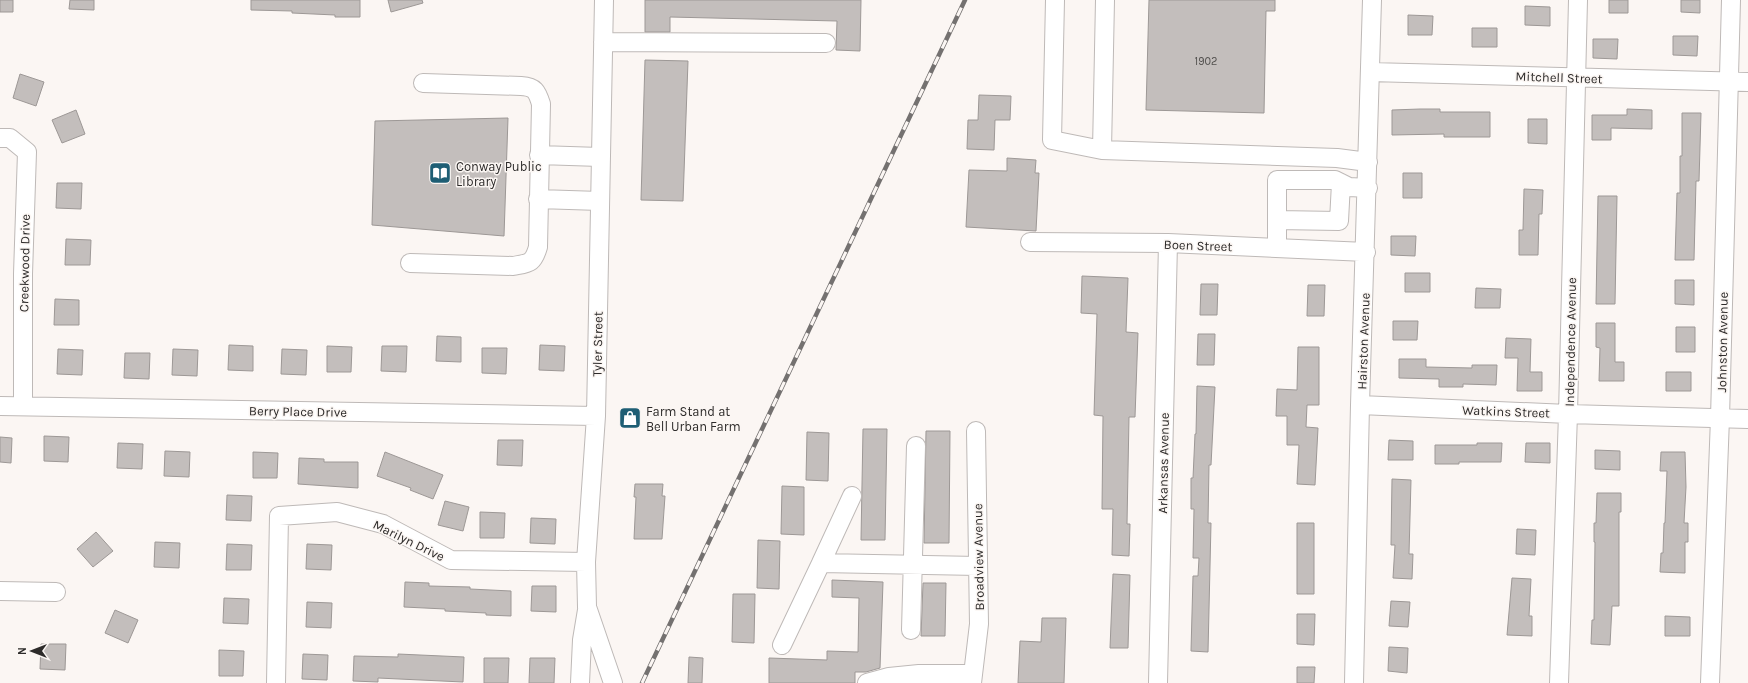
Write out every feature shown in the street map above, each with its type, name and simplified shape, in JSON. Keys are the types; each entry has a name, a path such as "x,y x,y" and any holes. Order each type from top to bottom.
{"street":[{"name":"Tyler Street","path":"604,0 596,416 586,562 587,607 613,683"},
{"path":"1055,0 1052,140 1102,150 1337,158 1368,162"},
{"path":"1102,150 1105,0"},
{"name":"Hairston Avenue","path":"1354,683 1360,405 1368,188 1372,0"},
{"name":"Independence Avenue","path":"1559,683 1568,414 1578,0"},
{"name":"Johnston Avenue","path":"1710,683 1720,418 1731,0"},
{"path":"602,42 826,43"},
{"name":"Mitchell Street","path":"1370,72 1748,82"},
{"path":"410,263 513,266 529,263 534,258 538,247 541,104 538,94 531,87 423,83"},
{"name":"Creekwood Drive","path":"0,138 10,138 27,152 23,274 23,406"},
{"path":"539,155 600,157"},
{"path":"1277,248 1277,180 1335,180 1349,187 1368,188"},
{"path":"1277,220 1339,221 1341,183"},
{"path":"538,199 600,202"},
{"name":"Boen Street","path":"1030,242 1168,243 1366,252"},
{"name":"Arkansas Avenue","path":"1158,683 1168,243"},
{"name":"Watkins Street","path":"1360,405 1568,414 1748,419"},
{"name":"Berry Place Drive","path":"0,406 596,416"},
{"name":"Broadview Avenue","path":"972,678 979,624 976,431"},
{"path":"911,630 916,446"},
{"path":"782,645 852,496"},
{"name":"Marilyn Drive","path":"276,683 279,516 337,512 383,524 451,560 586,562"},
{"path":"821,563 912,566 978,566"},
{"path":"0,591 56,592"},
{"path":"580,683 582,640 587,607"},
{"path":"867,683 889,677 919,674 972,678"}],"building":[{"path":"0,0 13,0 13,12 0,12"},
{"path":"70,0 94,0 94,10 69,9"},
{"path":"251,0 360,0 360,17 335,17 335,15 292,13 292,11 251,10"},
{"path":"388,0 422,0 423,3 391,12"},
{"path":"645,0 861,0 860,51 836,50 837,21 670,17 670,32 645,32"},
{"path":"1149,0 1275,0 1275,11 1266,11 1264,113 1146,110"},
{"path":"1609,0 1628,0 1628,13 1609,13"},
{"path":"1681,0 1700,0 1700,13 1681,12"},
{"path":"1525,6 1550,7 1550,26 1525,25"},
{"path":"1408,15 1433,16 1432,35 1408,35"},
{"path":"1472,28 1497,28 1497,47 1472,47"},
{"path":"1673,36 1698,36 1697,56 1673,55"},
{"path":"1593,39 1618,39 1617,59 1593,58"},
{"path":"645,60 688,61 683,201 641,200"},
{"path":"20,74 44,82 36,106 13,98"},
{"path":"979,95 1011,96 1010,120 995,120 994,150 967,149 968,120 978,120"},
{"path":"1440,109 1440,112 1490,112 1490,137 1444,137 1444,134 1392,135 1392,110"},
{"path":"1627,109 1652,110 1652,129 1611,128 1611,140 1592,140 1592,115 1627,115"},
{"path":"76,110 85,134 62,143 52,120"},
{"path":"1682,113 1701,113 1699,181 1696,181 1694,260 1675,260 1677,193 1680,193 1680,156 1682,156"},
{"name":"Conway Public Library","path":"508,118 504,236 372,225 375,121"},
{"path":"1528,119 1547,119 1547,144 1528,143"},
{"path":"1007,158 1036,160 1035,173 1039,173 1036,231 966,227 969,170 1007,171"},
{"path":"1403,173 1422,173 1422,198 1403,198"},
{"path":"57,183 82,183 81,209 56,208"},
{"path":"1524,189 1543,190 1542,214 1539,214 1538,255 1519,255 1519,230 1523,230"},
{"path":"1598,196 1617,196 1615,304 1596,304"},
{"path":"1391,236 1416,236 1415,256 1391,255"},
{"path":"66,239 91,240 90,265 65,265"},
{"path":"1405,273 1430,273 1430,292 1405,292"},
{"path":"1082,276 1128,278 1126,332 1138,333 1135,417 1129,417 1127,524 1130,524 1129,556 1112,555 1113,509 1102,509 1103,416 1094,415 1097,314 1081,313"},
{"path":"1675,280 1694,280 1694,305 1675,304"},
{"path":"1201,284 1218,284 1217,315 1200,315"},
{"path":"1308,285 1325,285 1324,316 1307,316"},
{"path":"1476,288 1501,289 1500,308 1475,308"},
{"path":"55,299 79,300 79,325 54,325"},
{"path":"1393,321 1418,321 1417,340 1393,340"},
{"path":"1596,323 1615,323 1615,362 1624,362 1624,381 1599,381 1600,348 1596,347"},
{"path":"1676,327 1695,327 1695,352 1676,352"},
{"path":"1198,334 1215,334 1214,365 1197,365"},
{"path":"437,336 461,337 461,362 436,361"},
{"path":"1506,338 1531,339 1530,372 1542,372 1542,391 1517,391 1518,358 1505,358"},
{"path":"229,345 253,346 253,371 228,370"},
{"path":"540,345 565,346 564,371 539,370"},
{"path":"327,346 352,347 351,372 327,372"},
{"path":"382,346 407,346 406,372 381,371"},
{"path":"1298,347 1319,347 1319,405 1307,405 1306,427 1318,428 1315,485 1297,484 1299,445 1287,445 1287,416 1276,416 1277,389 1297,390"},
{"path":"482,348 507,348 506,374 482,373"},
{"path":"58,349 83,350 82,375 57,374"},
{"path":"173,349 198,350 197,376 172,375"},
{"path":"282,349 307,350 306,375 281,374"},
{"path":"125,353 150,353 149,379 124,378"},
{"path":"1399,359 1426,359 1426,367 1472,368 1472,365 1497,365 1496,385 1463,384 1463,387 1439,387 1439,379 1399,378"},
{"path":"1666,372 1691,372 1691,391 1666,391"},
{"path":"1197,386 1215,387 1211,465 1209,465 1208,523 1211,523 1208,652 1191,651 1193,576 1198,576 1199,558 1193,558 1194,509 1191,509 1191,478 1193,478 1196,434"},
{"path":"863,429 887,429 885,540 861,540"},
{"path":"926,431 950,431 949,543 924,543"},
{"path":"807,432 829,433 828,481 806,480"},
{"path":"44,436 69,437 68,462 44,461"},
{"path":"0,437 12,438 11,463 0,462"},
{"path":"498,440 523,440 522,466 497,465"},
{"path":"1389,440 1413,441 1413,460 1388,460"},
{"path":"118,443 143,444 142,469 117,468"},
{"path":"1477,443 1502,443 1501,462 1459,462 1459,464 1435,464 1435,445 1477,445"},
{"path":"1526,443 1550,443 1550,463 1525,462"},
{"path":"1595,450 1620,451 1620,470 1595,469"},
{"path":"165,451 190,452 189,477 164,476"},
{"path":"253,452 278,453 277,478 253,478"},
{"path":"385,452 443,475 433,499 410,490 411,488 377,476"},
{"path":"1661,452 1685,452 1686,487 1684,523 1688,523 1688,542 1685,542 1685,573 1660,572 1661,553 1663,553 1667,471 1660,471"},
{"path":"299,458 324,459 324,462 358,462 358,488 298,484"},
{"path":"1392,479 1411,480 1409,554 1413,554 1412,579 1393,578 1395,545 1391,545"},
{"path":"635,484 663,484 662,496 665,496 662,539 634,539 636,497 634,497"},
{"path":"782,486 804,487 804,535 781,534"},
{"path":"1597,493 1621,493 1621,512 1619,512 1619,606 1612,606 1610,645 1591,644 1592,620 1594,620 1594,523 1596,523"},
{"path":"227,495 252,496 251,521 226,520"},
{"path":"445,501 469,507 463,531 438,525"},
{"path":"480,512 505,513 504,538 480,538"},
{"path":"531,518 556,519 555,544 530,543"},
{"path":"1297,523 1314,523 1314,594 1297,594"},
{"path":"1517,529 1536,530 1535,555 1516,554"},
{"path":"96,532 113,551 93,567 77,549"},
{"path":"758,540 780,541 779,589 757,588"},
{"path":"155,542 180,543 179,568 154,567"},
{"path":"227,544 252,545 251,570 226,570"},
{"path":"307,544 332,545 331,570 306,569"},
{"path":"1113,574 1130,575 1128,648 1110,648"},
{"path":"1512,578 1531,579 1529,616 1532,616 1532,636 1507,635"},
{"path":"832,580 883,582 880,668 866,672 855,672 855,683 769,683 769,658 827,660 827,651 858,652 859,598 832,597"},
{"path":"405,582 429,583 429,586 470,587 470,589 511,591 511,616 445,611 445,609 404,607"},
{"path":"923,583 946,583 945,636 921,636"},
{"path":"532,586 556,586 556,612 531,611"},
{"path":"733,594 755,594 754,643 732,642"},
{"path":"224,598 249,599 248,624 223,623"},
{"path":"1391,601 1410,602 1408,627 1389,626"},
{"path":"307,602 332,603 331,628 306,627"},
{"path":"115,610 138,620 128,643 105,633"},
{"path":"1297,614 1315,614 1314,645 1297,644"},
{"path":"1665,616 1690,617 1690,636 1665,636"},
{"path":"1042,618 1066,618 1064,683 1018,683 1020,641 1041,642"},
{"path":"41,644 66,644 65,670 40,669"},
{"path":"1389,647 1408,648 1407,673 1388,671"},
{"path":"219,650 244,651 243,676 219,676"},
{"path":"303,654 328,655 327,680 302,679"},
{"path":"398,654 464,657 463,682 378,678 378,682 353,681 354,656 398,657"},
{"path":"689,657 703,658 702,683 688,683"},
{"path":"484,658 509,658 508,683 484,683"},
{"path":"530,658 555,658 554,683 529,683"},
{"path":"1297,667 1315,667 1314,683 1297,683"}],"railway":[{"path":"642,683 965,0"}],"place":[{"name":"Conway Public Library","path":"440,173"},
{"name":"Farm Stand at Bell Urban Farm","path":"630,418"}]}
